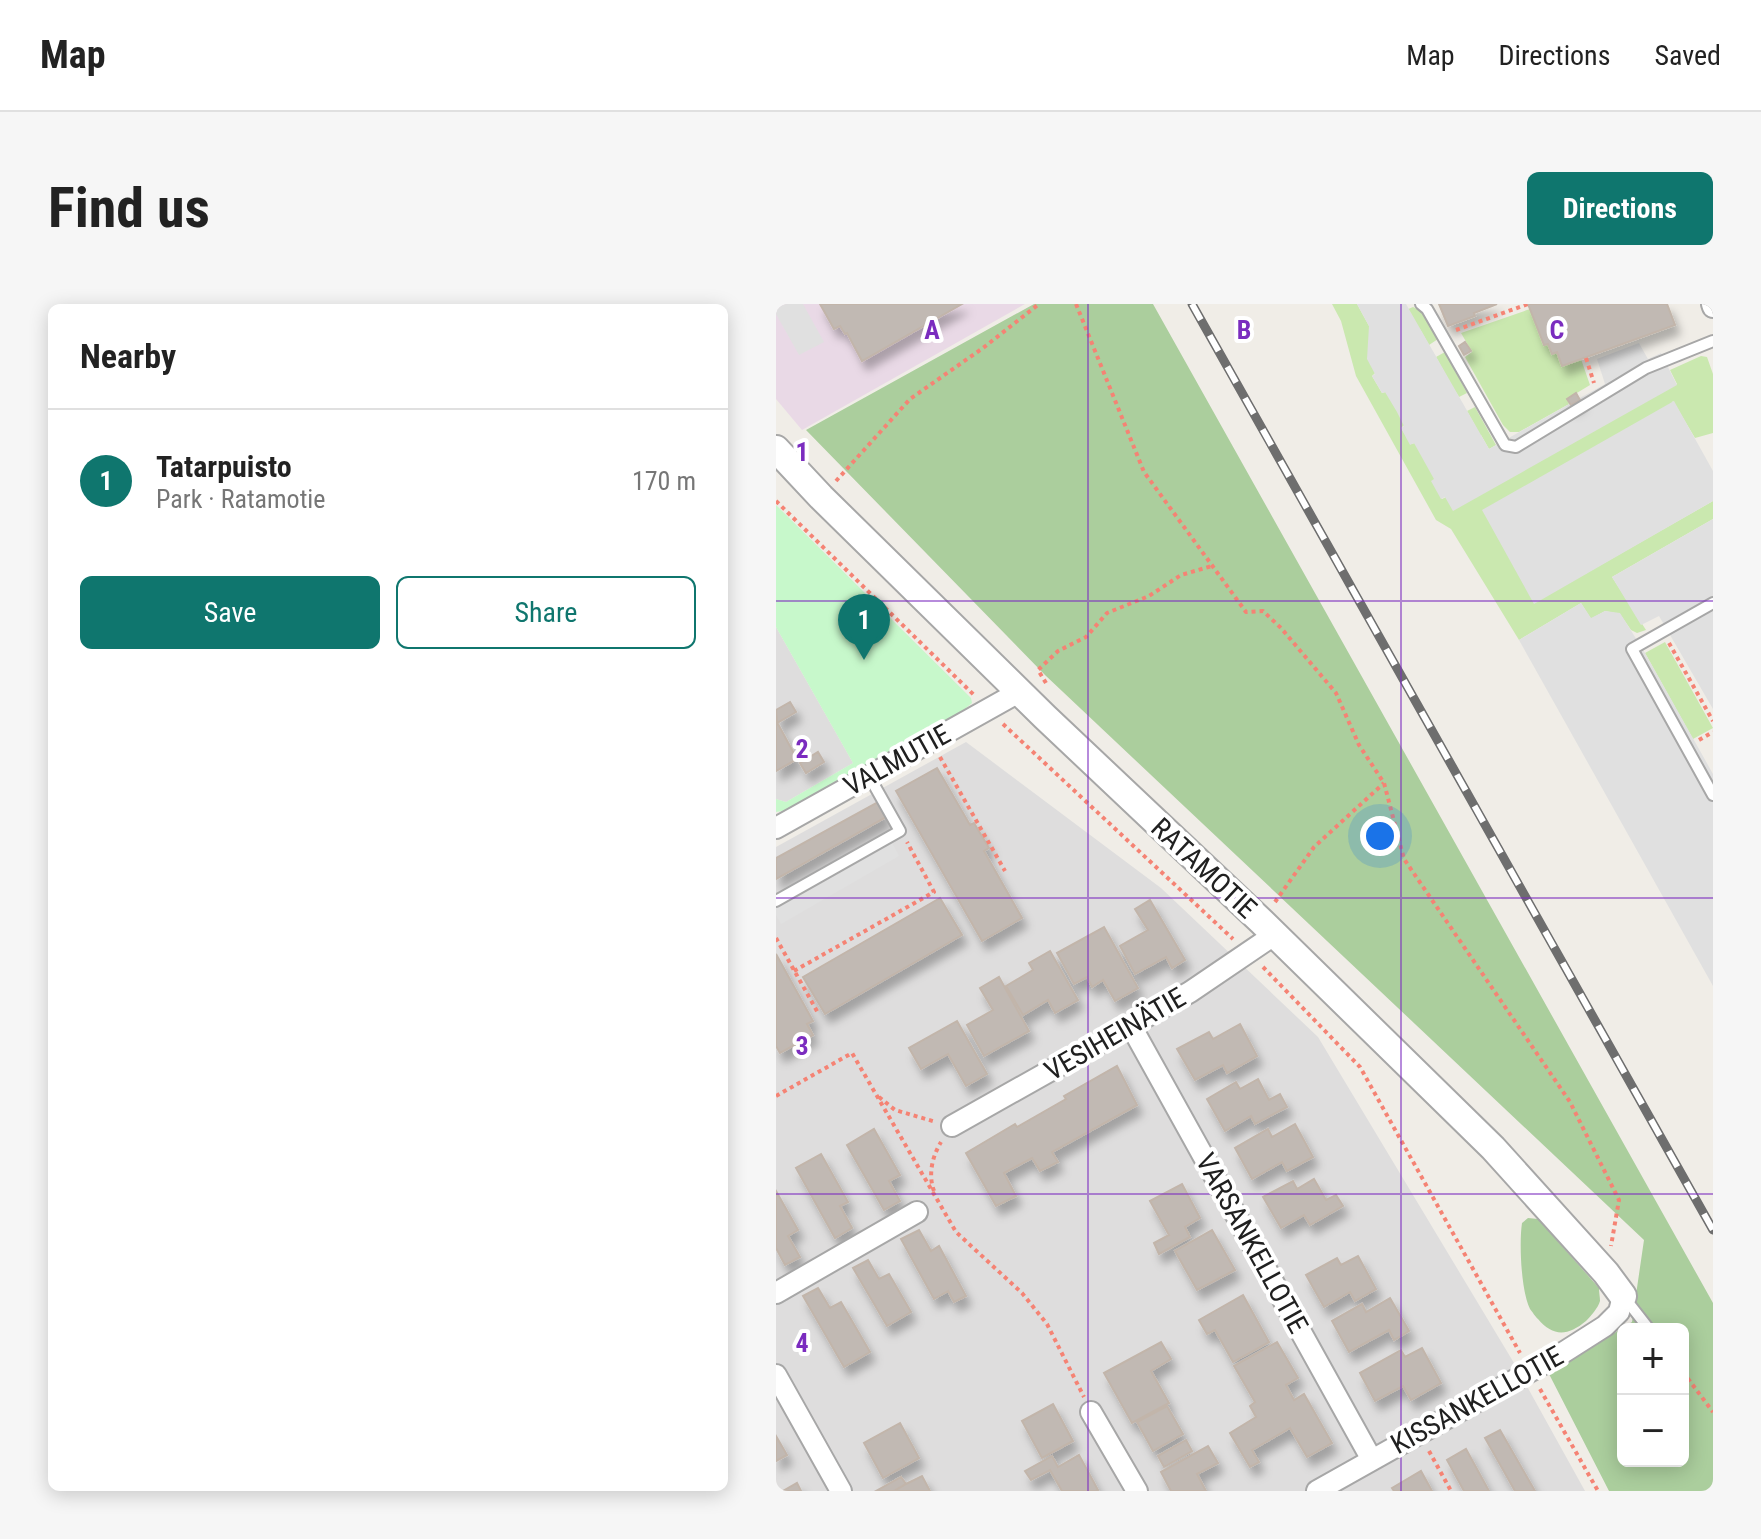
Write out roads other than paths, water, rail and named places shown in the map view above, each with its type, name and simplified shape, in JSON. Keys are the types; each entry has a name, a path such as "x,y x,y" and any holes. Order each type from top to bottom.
{"street":[{"name":"RATAMOTIE","path":"776,449 1019,692 1268,928 1493,1148 1606,1273 1623,1296"},
{"name":"VALMUTIE","path":"776,828 1019,692"},
{"name":"VESIHEINÄTIE","path":"952,1126 1190,992 1248,952 1268,928"},
{"name":"VARSANKELLOTIE","path":"1131,1026 1372,1460"},
{"path":"776,1293 917,1212"},
{"name":"KISSANKELLOTIE","path":"1317,1491 1605,1326 1619,1312 1623,1296"},
{"path":"776,1375 841,1491"},
{"path":"1091,1412 1137,1491"}],"lane":[{"path":"1421,304 1427,309 1505,445 1516,447 1646,368 1713,341"},
{"path":"1713,603 1632,649 1713,795"},
{"path":"776,901 900,831 869,776"},
{"path":"1623,1296 1644,1323"}],"railway":[{"path":"1192,304 1713,1230"}],"place":[{"name":"Tatarpuisto","path":"864,660"}]}
